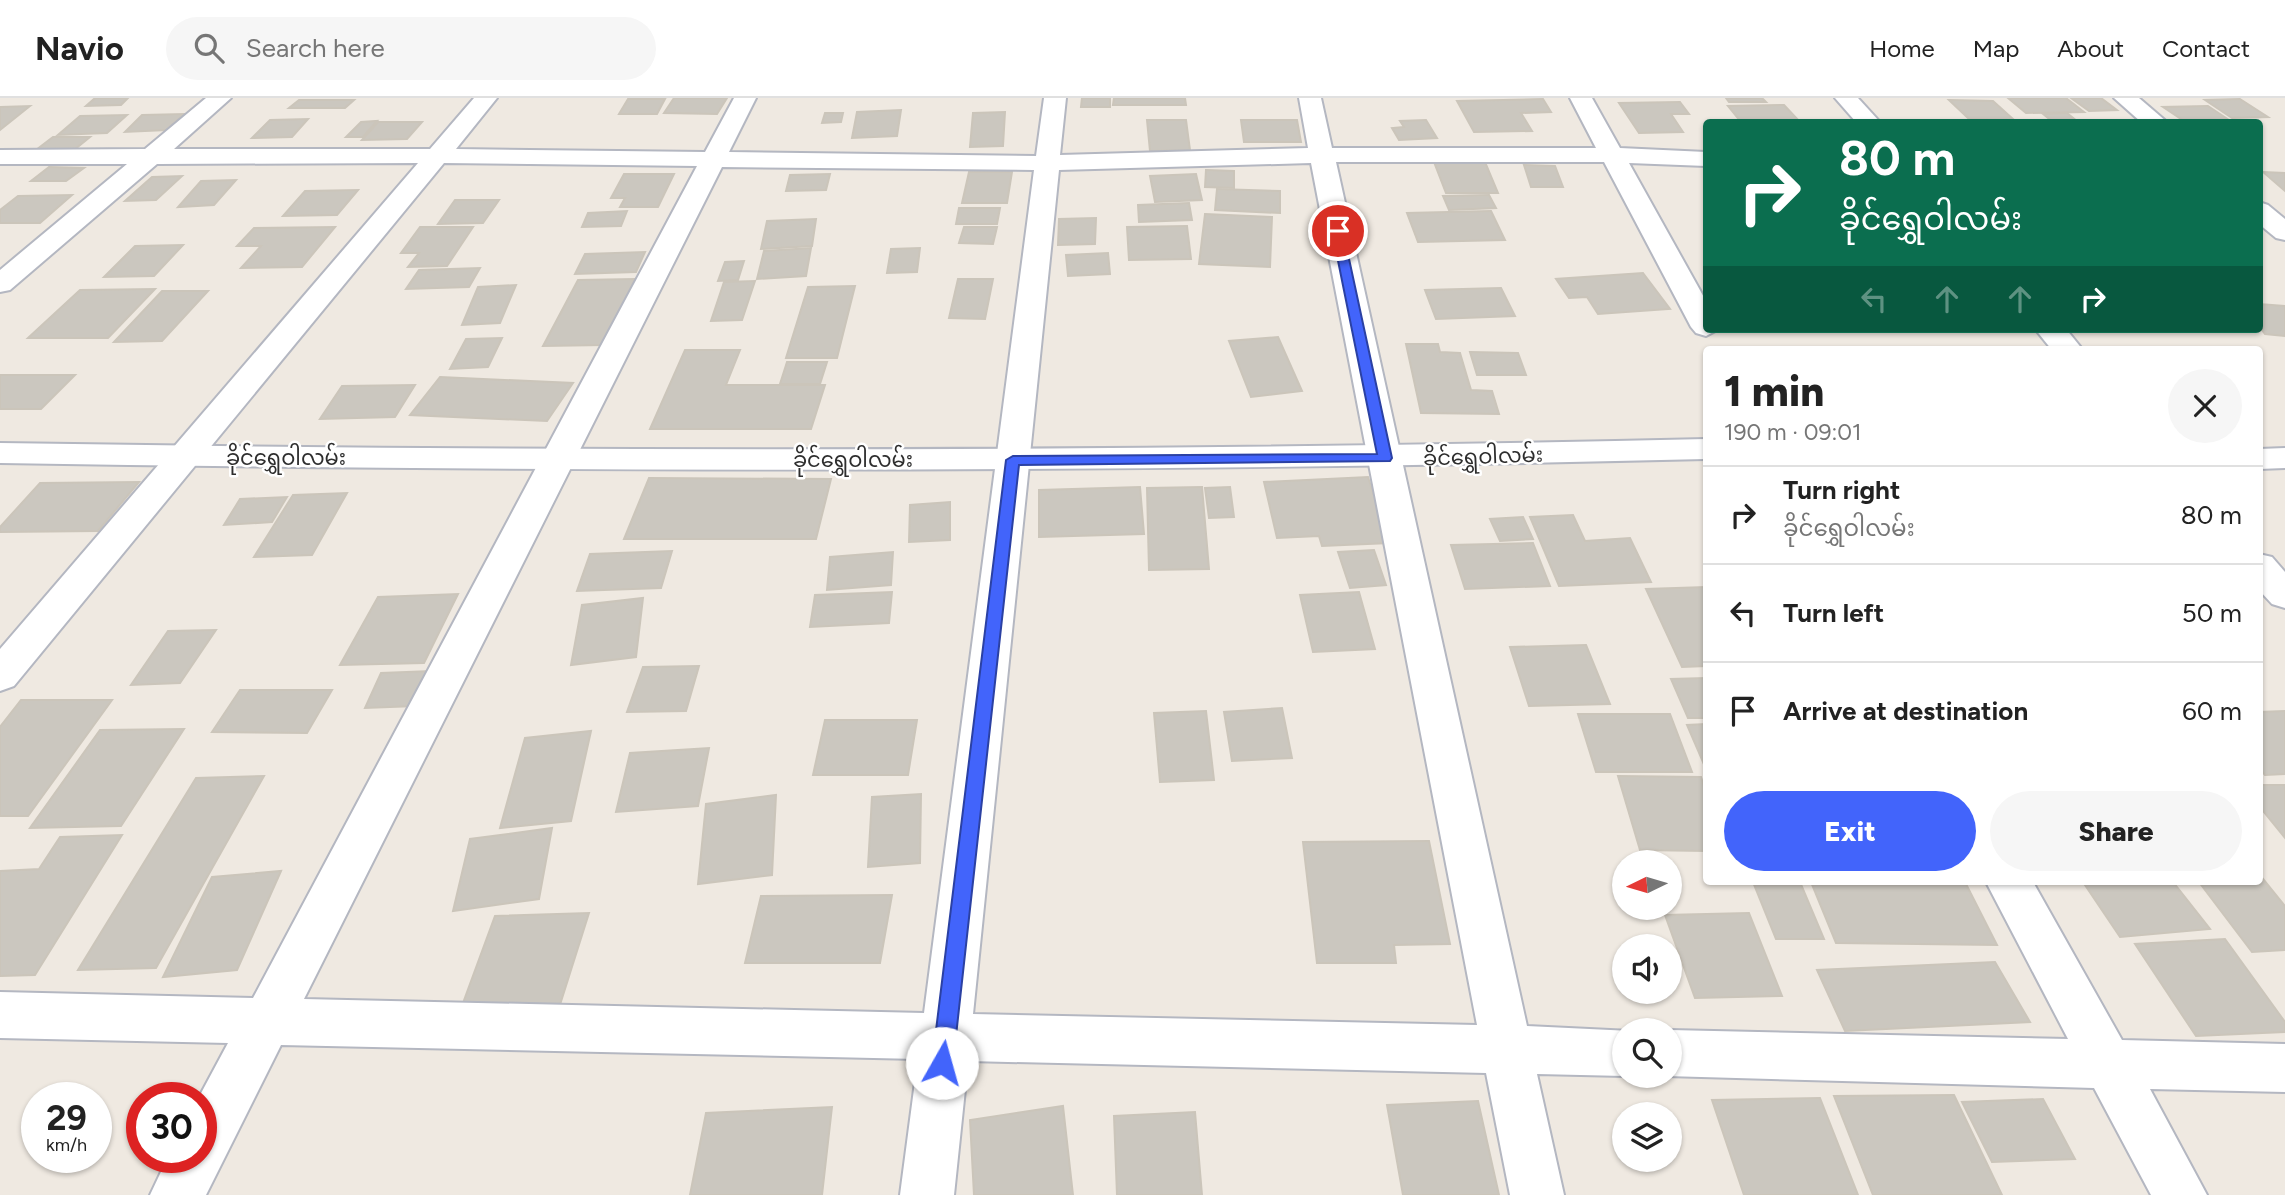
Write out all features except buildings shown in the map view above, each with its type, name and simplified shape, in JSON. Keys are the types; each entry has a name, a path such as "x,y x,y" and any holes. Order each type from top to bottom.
{"street":[{"path":"0,284 220,98"},
{"path":"0,676 486,98"},
{"path":"217,1117 745,98"},
{"path":"927,1195 1055,98"},
{"path":"1310,98 1537,1195"},
{"path":"1581,98 1703,321"},
{"path":"1846,98 1865,119"},
{"path":"2125,98 2151,119"},
{"path":"0,157 437,156 1047,163 1322,155 1613,155 1703,159"},
{"path":"2263,213 2285,232"},
{"name":"ခိုင်ရွှေဝါလမ်း","path":"0,453 185,457 1013,460 1385,458 1703,449"},
{"path":"2263,459 2285,458"},
{"path":"2263,570 2285,595"},
{"path":"2011,885 2179,1195"},
{"path":"0,1015 1612,1052"},
{"path":"1682,1054 2285,1068"},
{"path":"177,1195 189,1173"}],"route":[{"path":"942,1063 1013,460 1385,458 1338,231"}]}
